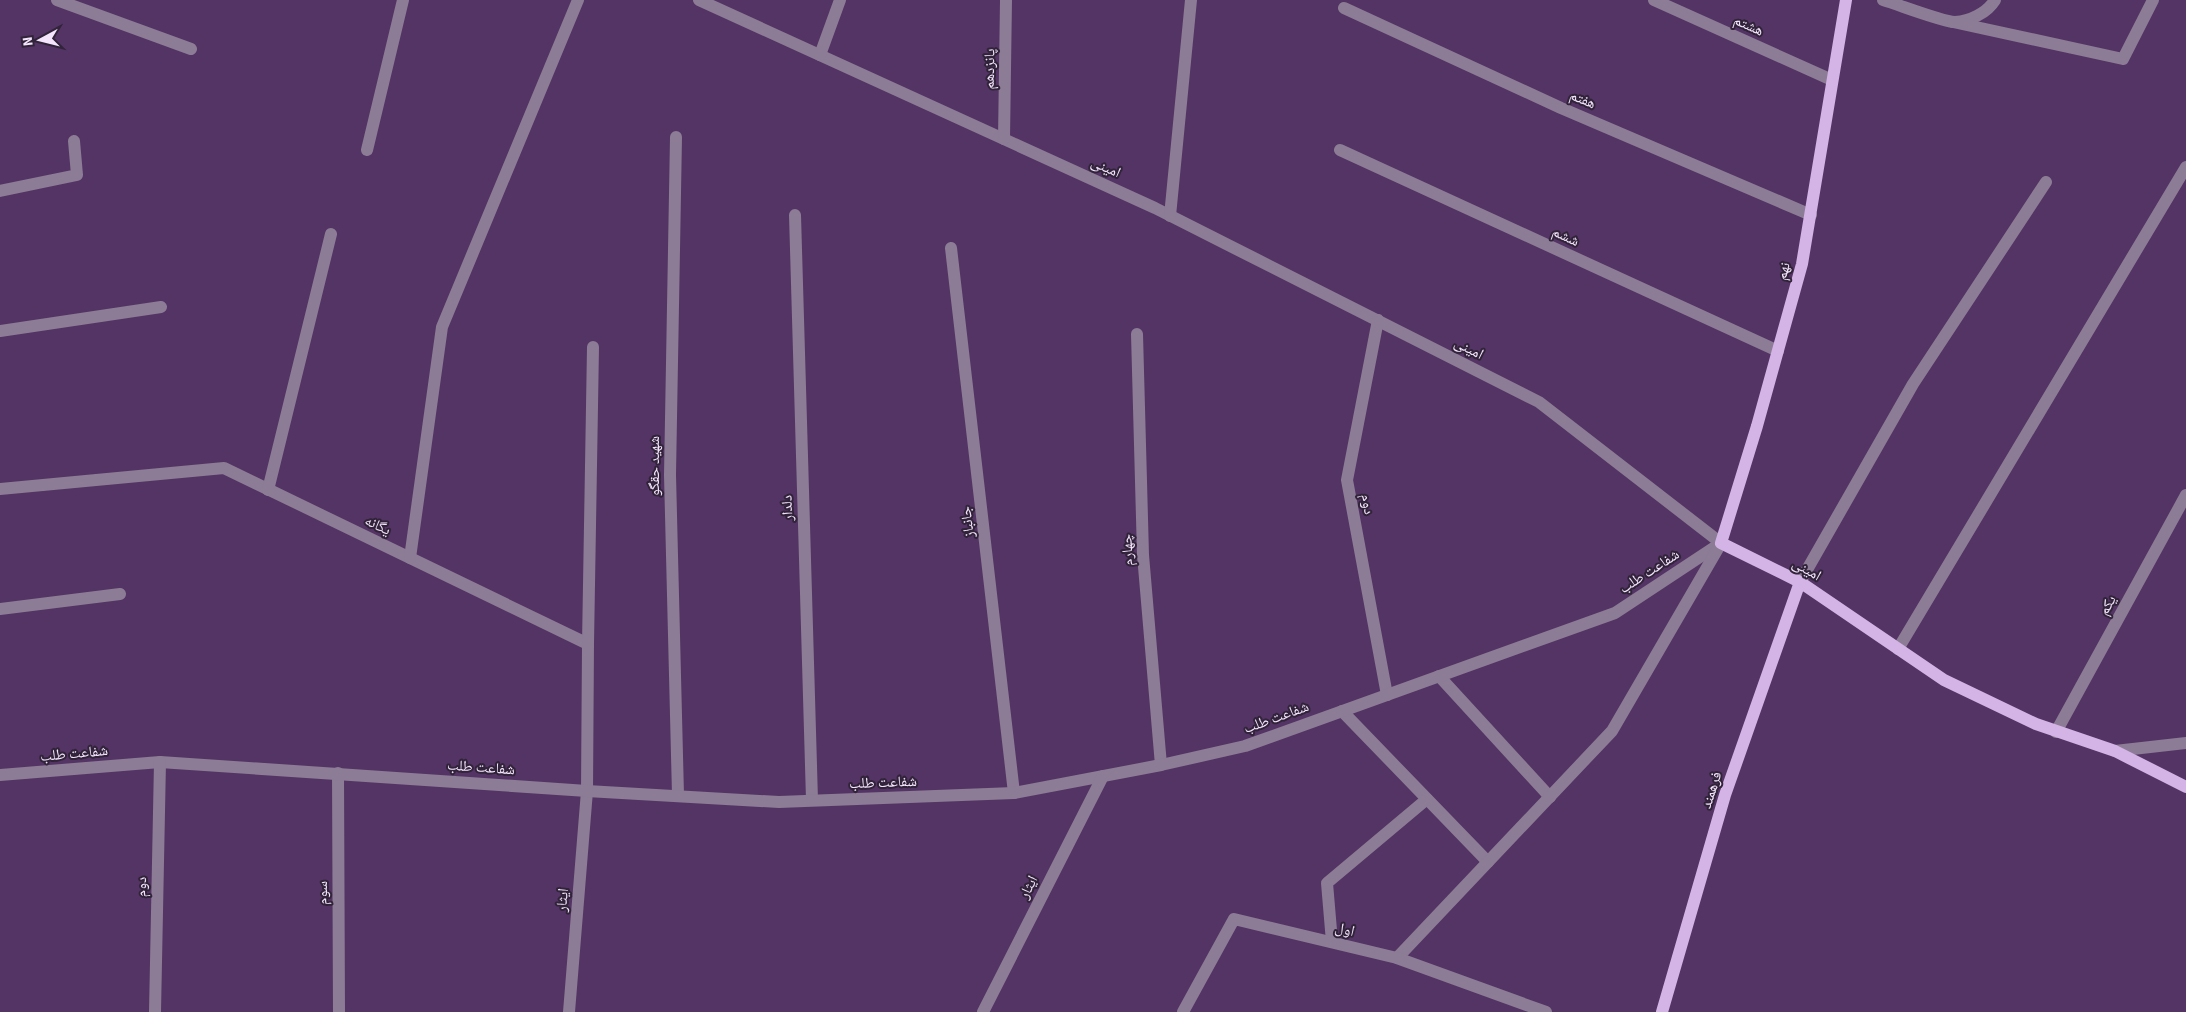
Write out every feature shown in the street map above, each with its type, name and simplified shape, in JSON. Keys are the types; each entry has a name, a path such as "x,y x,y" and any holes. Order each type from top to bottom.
{"main road":[{"name":"نهم","path":"1721,543 1802,264 1846,0"},
{"name":"امینی","path":"1721,543 1800,582 1944,680 2056,732 2115,751 2186,787"},
{"name":"فرهمند","path":"1662,1012 1725,795 1800,582"}],"street":[{"path":"56,0 191,49"},
{"path":"367,150 403,0"},
{"path":"410,558 442,327 578,0"},
{"name":"امینی","path":"699,0 1170,216 1539,402 1721,543"},
{"path":"820,55 840,0"},
{"name":"پانزدهم","path":"1004,139 1006,0"},
{"path":"1170,216 1191,0"},
{"name":"هشتم","path":"1654,0 1832,80"},
{"path":"1882,0 1953,22 2123,59 2153,0"},
{"path":"1953,22 1970,19 1989,9 1995,0"},
{"name":"هفتم","path":"1344,8 1561,108 1811,215"},
{"name":"شهید حقگو","path":"676,137 670,475 678,795"},
{"path":"0,192 77,175 74,141"},
{"name":"ششم","path":"1340,150 1778,351"},
{"path":"1898,649 2186,167"},
{"path":"1800,582 1913,384 2046,182"},
{"name":"دلدار","path":"795,215 812,800"},
{"path":"268,490 331,234"},
{"name":"جانباز","path":"951,248 1014,793"},
{"path":"0,331 161,306"},
{"name":"دوم","path":"1378,320 1347,480 1387,695"},
{"name":"چهارم","path":"1137,334 1143,555 1161,765"},
{"path":"587,791 593,347"},
{"name":"یگانه","path":"0,489 224,468 588,644"},
{"name":"یکم","path":"2056,732 2186,495"},
{"path":"1396,958 1612,731 1721,543"},
{"name":"شفاعت طلب","path":"0,775 160,762 779,802 1014,793 1161,765 1245,746 1615,613 1721,543"},
{"path":"0,609 120,594"},
{"path":"1439,676 1550,797"},
{"path":"1342,711 1488,862"},
{"path":"2115,751 2186,743"},
{"name":"دوم","path":"155,1012 160,762"},
{"name":"سوم","path":"338,773 339,1012"},
{"name":"ایثار","path":"983,1012 1103,776"},
{"name":"ایثار","path":"568,1012 587,791"},
{"path":"1332,942 1327,883 1427,799"},
{"name":"اول","path":"1183,1012 1234,919 1396,958 1546,1012"}]}
